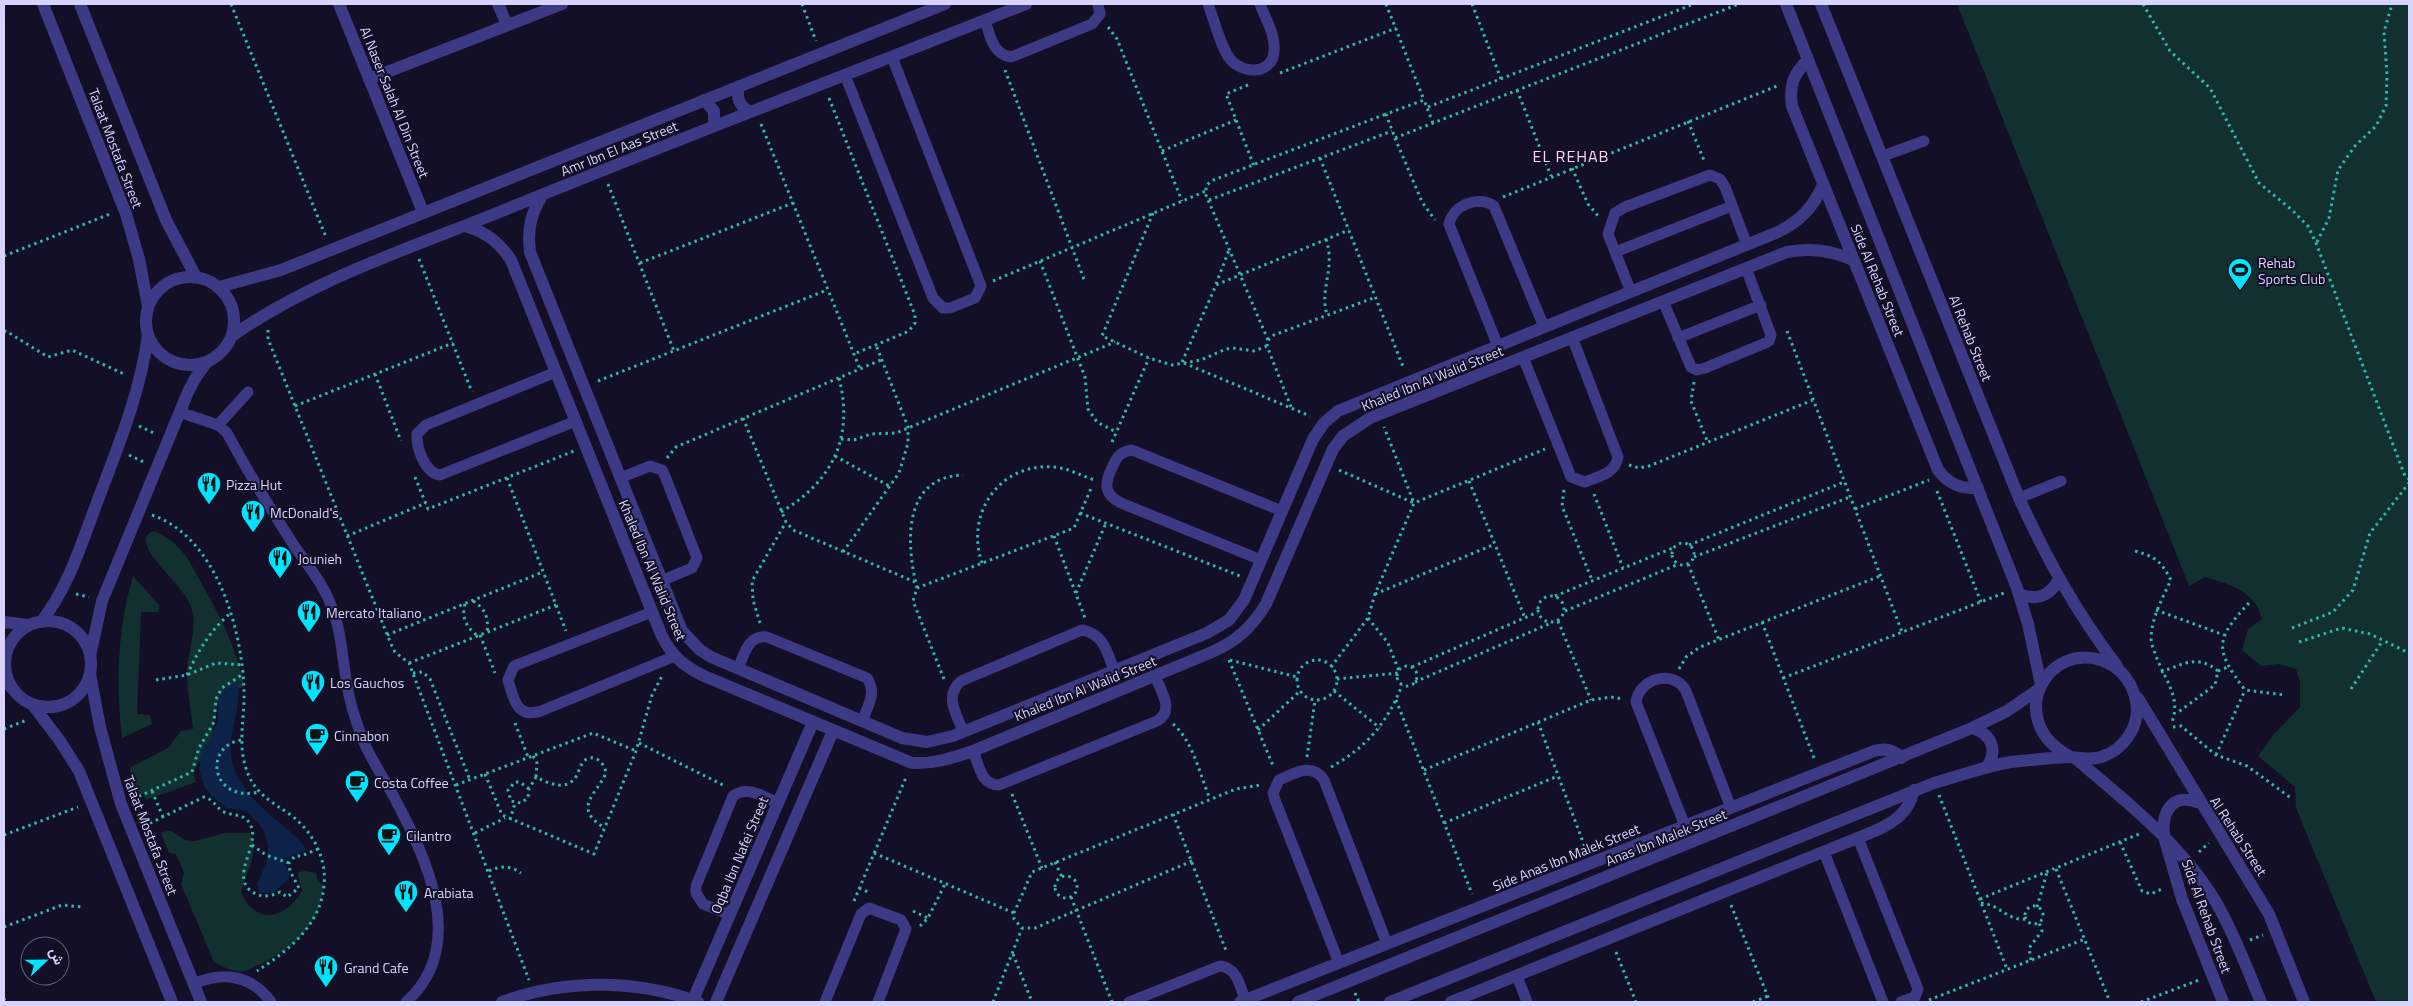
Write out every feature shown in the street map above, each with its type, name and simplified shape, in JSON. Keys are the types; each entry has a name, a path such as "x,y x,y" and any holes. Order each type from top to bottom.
{"street":[{"name":"Talaat Mostafa Street","path":"43,4 124,208 140,259 148,306"},
{"name":"Talaat Mostafa Street","path":"80,4 166,220 196,277"},
{"name":"Al Naser Salah Al Din Street","path":"339,4 423,212"},
{"path":"498,4 506,26"},
{"path":"369,79 562,4"},
{"name":"Amr Ibn El Aas Street","path":"219,287 274,272 946,4"},
{"name":"Amr Ibn El Aas Street","path":"232,336 270,311 310,289 543,194 1026,4"},
{"path":"1786,4 2018,591 2032,639 2040,687"},
{"name":"Al Rehab Street","path":"1821,4 2019,498 2058,579 2087,626 2120,671"},
{"path":"1792,80 1799,68 1808,60"},
{"name":"Side Al Rehab Street","path":"1792,80 1790,93 1792,106 1938,470 1937,477"},
{"path":"739,86 738,101 743,108 753,111"},
{"path":"704,100 714,111 714,126"},
{"name":"Khaled Ibn Al Walid Street","path":"543,194 535,207 530,221 528,237 530,252 676,619 690,642 706,654 862,721 914,741 940,740 1219,628 1238,611 1313,438 1324,423 1338,411 1793,225 1811,207 1823,185"},
{"name":"Khaled Ibn Al Walid Street","path":"465,226 480,230 492,238 503,248 511,260 652,612 667,646 677,659 697,673 833,731 912,763 931,764 946,761 973,751 1156,676 1224,647 1244,634 1266,604 1332,449 1343,436 1356,426 1380,414 1786,252 1804,249 1838,253 1853,260"},
{"path":"90,656 86,643 67,625 41,622 28,626 17,634 9,646 5,660 8,683 24,700 44,707 68,703 82,691 90,674 90,656 102,602 182,409 196,376 207,362 222,351 232,336 233,309 228,297 219,287 208,280 196,277 181,277 167,282 155,293 148,306 146,320 148,334 154,348 165,358 178,364 193,365 207,362"},
{"path":"1595,306 1602,325"},
{"path":"41,622 63,590 117,449 140,381 148,334"},
{"path":"1937,477 1955,486 1967,489 1978,488"},
{"path":"1261,560 1280,569"},
{"path":"2018,591 2038,598 2054,588 2058,579"},
{"path":"4,622 28,626"},
{"path":"1390,1002 1934,783 1988,767 2028,760 2073,758 2089,760 2102,757 2124,743 2136,719 2137,706 2129,681 2120,671 2097,659 2071,660 2058,665 2040,687 2035,703 2036,717 2040,730 2048,742 2058,751 2073,758 2154,828 2187,862 2217,904 2238,946 2261,1002"},
{"name":"Talaat Mostafa Street","path":"90,674 100,727 121,804 202,1002"},
{"name":"Anas Ibn Malek Street","path":"1298,1002 1972,728 2007,711 2040,687"},
{"path":"1062,691 1070,711"},
{"name":"Al Rehab Street","path":"2134,693 2200,803 2250,880 2275,929 2304,1002"},
{"path":"32,704 79,771 172,1002"},
{"name":"Oqba Ibn Nafei Street","path":"696,1001 730,915 813,722"},
{"path":"1972,728 1981,730 1992,743 1994,751 1988,767"},
{"path":"716,1002 833,731"},
{"name":"Side Anas Ibn Malek Street","path":"1242,1001 1882,749 1896,752 1901,758"},
{"path":"1451,1002 1470,999 1517,976 1890,824 1903,814 1912,801 1914,790"},
{"path":"2164,840 2163,820 2169,807 2180,801 2194,800 2200,803"},
{"name":"Side Al Rehab Street","path":"2164,840 2176,884 2223,1002"},
{"path":"504,1002 534,992 577,985 624,985 655,990 696,1001"}],"lane":[{"path":"985,20 994,47 1005,56 1011,57 1092,24 1100,14 1098,4"},
{"path":"1208,4 1230,58 1240,69 1254,72 1267,65 1275,53 1273,38 1260,4"},
{"path":"845,75 933,298 943,308 950,308 975,298 981,286 892,56"},
{"path":"1882,156 1924,141"},
{"path":"1631,292 1608,234 1610,222 1615,213 1625,207 1710,176 1720,179 1726,187 1748,245"},
{"path":"1498,346 1449,224 1451,216 1456,210 1479,200 1494,206 1544,327"},
{"path":"1615,252 1732,206"},
{"path":"1663,301 1691,367 1697,370 1769,341 1771,328 1746,268"},
{"path":"1678,338 1761,304"},
{"path":"1523,357 1571,477 1577,481 1588,480 1612,471 1618,457 1572,337"},
{"path":"556,372 420,428 416,434 416,440 428,470 440,476 576,421"},
{"path":"218,425 248,392"},
{"path":"182,409 185,414 218,425 227,433 296,548 323,587 340,631 346,678 357,724 366,747 398,805 422,858 438,905 440,925 432,964 412,1001"},
{"path":"1261,560 1113,499 1107,491 1106,482 1118,455 1124,451 1132,450 1282,511"},
{"path":"620,478 650,466 662,470 697,558 692,568 661,581"},
{"path":"2019,498 2061,481"},
{"path":"652,612 521,663 509,673 508,680 517,707 524,712 533,714 677,659"},
{"path":"963,731 952,705 951,696 954,687 962,681 1082,630 1090,632 1103,642 1114,670"},
{"path":"738,668 748,645 753,639 760,636 768,637 866,678 872,690 872,697 862,721"},
{"path":"973,751 983,777 987,782 1000,785 1164,718 1167,711 1166,704 1156,676"},
{"path":"1685,826 1636,702 1637,694 1642,687 1666,678 1674,678 1682,684 1731,808"},
{"path":"1339,963 1275,800 1277,783 1306,769 1320,774 1387,944"},
{"path":"730,915 704,904 696,893 696,886 733,796 738,792 750,791 778,803"},
{"path":"1858,838 1918,989 1915,996 1901,1002"},
{"path":"1824,852 1883,1002"},
{"path":"825,1002 861,914 864,910 874,908 901,920 904,924 905,934 878,1002"},
{"path":"1129,1002 1220,966 1232,970 1236,975 1242,1001"},
{"path":"194,984 206,979 231,976 244,980 271,1002"},
{"path":"1517,976 1527,1002"}],"path":[{"path":"231,4 331,249"},
{"path":"802,4 821,53"},
{"path":"1386,4 1433,123"},
{"path":"1472,4 1501,79"},
{"path":"1428,107 1694,4"},
{"path":"1395,138 1739,4"},
{"path":"2143,4 2170,51 2210,88 2259,183 2308,226 2405,476 2409,479"},
{"path":"2316,243 2329,218 2338,170 2355,146 2376,126 2386,106 2387,75 2384,32 2392,4"},
{"path":"1097,20 1110,28 1117,38 1182,201"},
{"path":"1270,77 1396,28"},
{"path":"1005,56 1005,70 1008,82 1085,282"},
{"path":"1494,206 1505,195 1792,80"},
{"path":"823,84 915,315 915,323 909,331 854,354"},
{"path":"1253,84 1226,94 1254,166"},
{"path":"1516,90 1551,176"},
{"path":"1291,407 1267,346 1268,340 1209,200 1206,186 1211,181 1424,100"},
{"path":"753,111 860,369"},
{"path":"1386,114 1422,202 1435,220 1452,232"},
{"path":"1162,150 1236,120"},
{"path":"1688,121 1710,176"},
{"path":"1209,200 1392,131"},
{"path":"1320,158 1409,381"},
{"path":"1572,168 1593,212 1610,222"},
{"path":"602,171 674,351"},
{"path":"981,286 1206,191"},
{"path":"640,263 792,203"},
{"path":"4,256 124,208"},
{"path":"1153,213 1102,336 1149,358 1172,365 1201,360 1233,348 1254,351 1267,346"},
{"path":"1216,285 1349,230"},
{"path":"1326,239 1331,258 1324,295 1327,315"},
{"path":"414,247 477,404"},
{"path":"1182,362 1230,250"},
{"path":"1040,261 1085,377 1088,409 1098,422 1116,432"},
{"path":"584,387 827,290"},
{"path":"1268,340 1274,335 1376,297"},
{"path":"270,311 267,324 268,339 387,634 395,652 409,663 413,672 534,992"},
{"path":"1785,326 1902,632"},
{"path":"4,332 6,331 48,357 72,350 140,381"},
{"path":"841,439 889,434 1115,342"},
{"path":"295,406 453,343"},
{"path":"843,552 891,487 905,458 908,427 876,345"},
{"path":"1108,448 1149,358"},
{"path":"662,470 668,456 676,446 881,360"},
{"path":"1182,362 1291,407 1324,423"},
{"path":"1697,370 1692,401 1708,443"},
{"path":"782,512 814,489 826,474 835,456 841,439 845,408 839,378"},
{"path":"1618,457 1626,464 1639,468 1708,443 1813,400"},
{"path":"1331,667 1368,618 1375,594 1414,503 1380,414"},
{"path":"743,418 786,522 793,530 915,582"},
{"path":"127,420 170,440"},
{"path":"1325,463 1414,503 1558,444"},
{"path":"117,449 157,469"},
{"path":"835,456 891,487"},
{"path":"982,563 977,540 979,518 988,499 1002,483 1021,472 1042,467 1063,468 1094,480"},
{"path":"917,588 1074,528 1098,472"},
{"path":"951,696 913,601 917,588 911,537 917,501 924,489 935,480 949,475 963,475"},
{"path":"1571,477 1564,490 1562,506 1592,580"},
{"path":"1855,510 1937,477 1981,602"},
{"path":"507,478 571,644"},
{"path":"1588,480 1623,568"},
{"path":"1469,481 1525,618"},
{"path":"1551,623 1545,621 1538,612 1538,605 1541,599 1555,596 1682,544 1688,545 1844,482"},
{"path":"2292,628 2332,612 2353,590 2370,533 2409,483"},
{"path":"1368,618 1388,642 1398,672 1398,679 1402,684 1409,686 1558,621 1565,611 1679,564 1688,564 1694,557 1850,497"},
{"path":"347,536 426,503"},
{"path":"1080,513 1252,581"},
{"path":"147,514 172,524 192,541 213,573 231,613 244,674 241,740 246,767 259,792 274,806 303,825 318,849 324,866 321,902 314,919 287,950 265,966"},
{"path":"768,637 758,619 753,600 752,581 786,522"},
{"path":"1076,593 1106,523"},
{"path":"1054,536 1090,632"},
{"path":"1375,594 1494,544"},
{"path":"1688,545 1692,548 1694,557"},
{"path":"1675,547 1673,557 1679,564"},
{"path":"2135,551 2148,554 2160,562 2171,580 2156,610 2150,640 2161,672 2175,696 2176,713 2170,727 2181,726 2216,754 2247,766 2291,798"},
{"path":"1688,564 1719,640"},
{"path":"387,634 543,572"},
{"path":"1674,678 1686,657 1692,651 1880,576"},
{"path":"63,590 102,602"},
{"path":"1783,678 1981,602 2018,591"},
{"path":"1555,596 1560,599 1565,611"},
{"path":"473,601 484,610 487,617 487,633"},
{"path":"2250,603 2230,623 2224,635 2223,657 2245,690 2285,695"},
{"path":"465,604 464,618 471,631 478,636"},
{"path":"409,663 556,605"},
{"path":"2156,610 2224,635"},
{"path":"1337,679 1398,672 1407,666 1412,667 1538,612"},
{"path":"187,674 206,641 221,621 231,613"},
{"path":"1558,621 1591,700"},
{"path":"1762,622 1820,773"},
{"path":"2299,642 2342,628 2370,634 2409,653"},
{"path":"2351,688 2383,640"},
{"path":"1014,914 1032,872 1210,799 1248,786 1277,783 1258,730 1224,647"},
{"path":"485,774 499,811 505,818 594,854 639,743 652,695 663,675 677,659"},
{"path":"1229,660 1297,677"},
{"path":"1315,660 1324,662 1331,667 1337,679 1334,691 1329,696 1315,700 1307,698 1300,692 1297,677 1300,669 1307,663 1315,660"},
{"path":"2161,672 2194,661 2207,662 2218,671"},
{"path":"156,680 187,674 216,663 242,665"},
{"path":"1412,667 1416,671 1416,682"},
{"path":"2218,671 2228,667"},
{"path":"2176,713 2215,685 2218,671"},
{"path":"413,672 423,672 430,679 470,780"},
{"path":"121,804 185,777 194,770 199,748 214,722 216,699 222,688 244,674"},
{"path":"1320,774 1363,746 1380,728 1396,700 1402,684"},
{"path":"2216,754 2245,690"},
{"path":"1334,691 1380,728"},
{"path":"1258,730 1300,692"},
{"path":"1424,770 1591,700 1611,697 1636,702"},
{"path":"1306,769 1315,700"},
{"path":"1396,700 1478,908"},
{"path":"4,729 40,715"},
{"path":"1164,718 1181,731 1210,799"},
{"path":"1538,722 1591,863"},
{"path":"456,785 593,733 636,751"},
{"path":"241,740 232,742 220,752 218,760 219,776 228,789 244,794 259,792"},
{"path":"639,743 738,792"},
{"path":"515,803 525,802 528,798 529,788 536,776 537,763 533,756"},
{"path":"536,776 551,784 567,784 576,776 584,761 590,758 600,760 605,766 606,773 592,793 589,806 592,818 605,828"},
{"path":"852,906 912,763"},
{"path":"1444,823 1558,776"},
{"path":"515,803 508,796 510,785 520,782 529,788"},
{"path":"1007,782 1042,868"},
{"path":"1934,783 2007,969"},
{"path":"152,791 163,817"},
{"path":"176,811 200,798 211,799 220,809 238,814 248,821 253,832 252,845 243,871 246,884 255,894 268,896 280,892 287,897 298,888 288,863"},
{"path":"4,835 92,802"},
{"path":"510,820 515,803"},
{"path":"1173,814 1236,975"},
{"path":"474,833 505,818"},
{"path":"1981,901 2154,828"},
{"path":"2187,862 2220,834"},
{"path":"2120,842 2142,891 2150,894 2176,884"},
{"path":"252,845 266,854 288,863"},
{"path":"288,863 295,856 301,856 318,849"},
{"path":"874,853 1014,914 1022,928 1035,928 1192,861"},
{"path":"1055,862 1062,877"},
{"path":"489,872 497,868 508,867 521,873"},
{"path":"2056,868 2110,1002"},
{"path":"2031,960 2029,948 2042,931 2039,922 2042,914 2037,907 2046,872"},
{"path":"1070,876 1076,883 1077,891 1071,898 1062,897 1056,892 1056,883 1062,877 1070,876"},
{"path":"905,934 923,924 928,918 945,884"},
{"path":"1725,892 1770,1002"},
{"path":"1071,898 1112,1002"},
{"path":"1981,901 1992,904 2012,918 2026,918 2032,924 2039,922"},
{"path":"4,927 62,906 82,907"},
{"path":"2026,918 2026,911 2037,907"},
{"path":"993,1002 1022,928"},
{"path":"2238,946 2275,929"},
{"path":"1610,938 1636,1002"},
{"path":"1928,1000 2085,939"},
{"path":"1013,954 1032,1002"},
{"path":"2141,1002 2212,974"},
{"path":"1753,1002 1760,1001 1768,996"},
{"path":"4,998 6,1002"}],"green space":[{"name":"Rehab Sports Club","path":"1957,4 2409,4 2409,1002 2376,1002 2296,808 2295,787 2258,756 2274,734 2300,707 2300,682 2296,669 2279,664 2261,666 2242,650 2248,629 2262,619 2254,602 2241,590 2205,577 2189,586"},
{"path":"154,531 174,543 192,565 229,638 238,661 244,686 223,697 217,706 211,742 193,772 196,782 146,800 143,794 137,794 130,771 131,767 168,748 181,731 193,729 187,671 193,631 193,615 187,598 157,562 147,545 146,538 149,533"},
{"path":"133,576 159,605 158,612 141,612 137,714 150,715 152,724 122,738 119,657 124,616"},
{"path":"171,831 185,840 195,841 225,833 249,833 253,840 253,855 241,893 255,911 263,914 279,913 288,908 295,900 302,891 299,872 316,873 318,881 323,885 317,912 311,923 295,942 273,957 249,969 239,971 227,969 214,962 181,884 184,873 176,854 169,853 161,833"}],"water":[{"path":"238,681 238,701 231,752 234,768 250,795 300,840 305,848 305,851 285,859 285,865 290,874 288,880 273,893 259,893 257,884 267,861 268,847 261,826 246,811 226,808 211,795 204,786 199,769 202,750 209,741 217,724 219,697 223,690"}],"place":[{"name":"Rehab Sports Club","path":"2240,291"},
{"name":"Pizza Hut","path":"209,505"},
{"name":"McDonald's","path":"253,533"},
{"name":"Jounieh","path":"280,579"},
{"name":"Mercato Italiano","path":"309,633"},
{"name":"Los Gauchos","path":"313,703"},
{"name":"Cinnabon","path":"317,756"},
{"name":"Costa Coffee","path":"357,803"},
{"name":"Cilantro","path":"389,856"},
{"name":"Arabiata","path":"406,913"},
{"name":"Grand Cafe","path":"326,988"}],"district":[{"name":"EL REHAB","path":"1571,156"}]}
